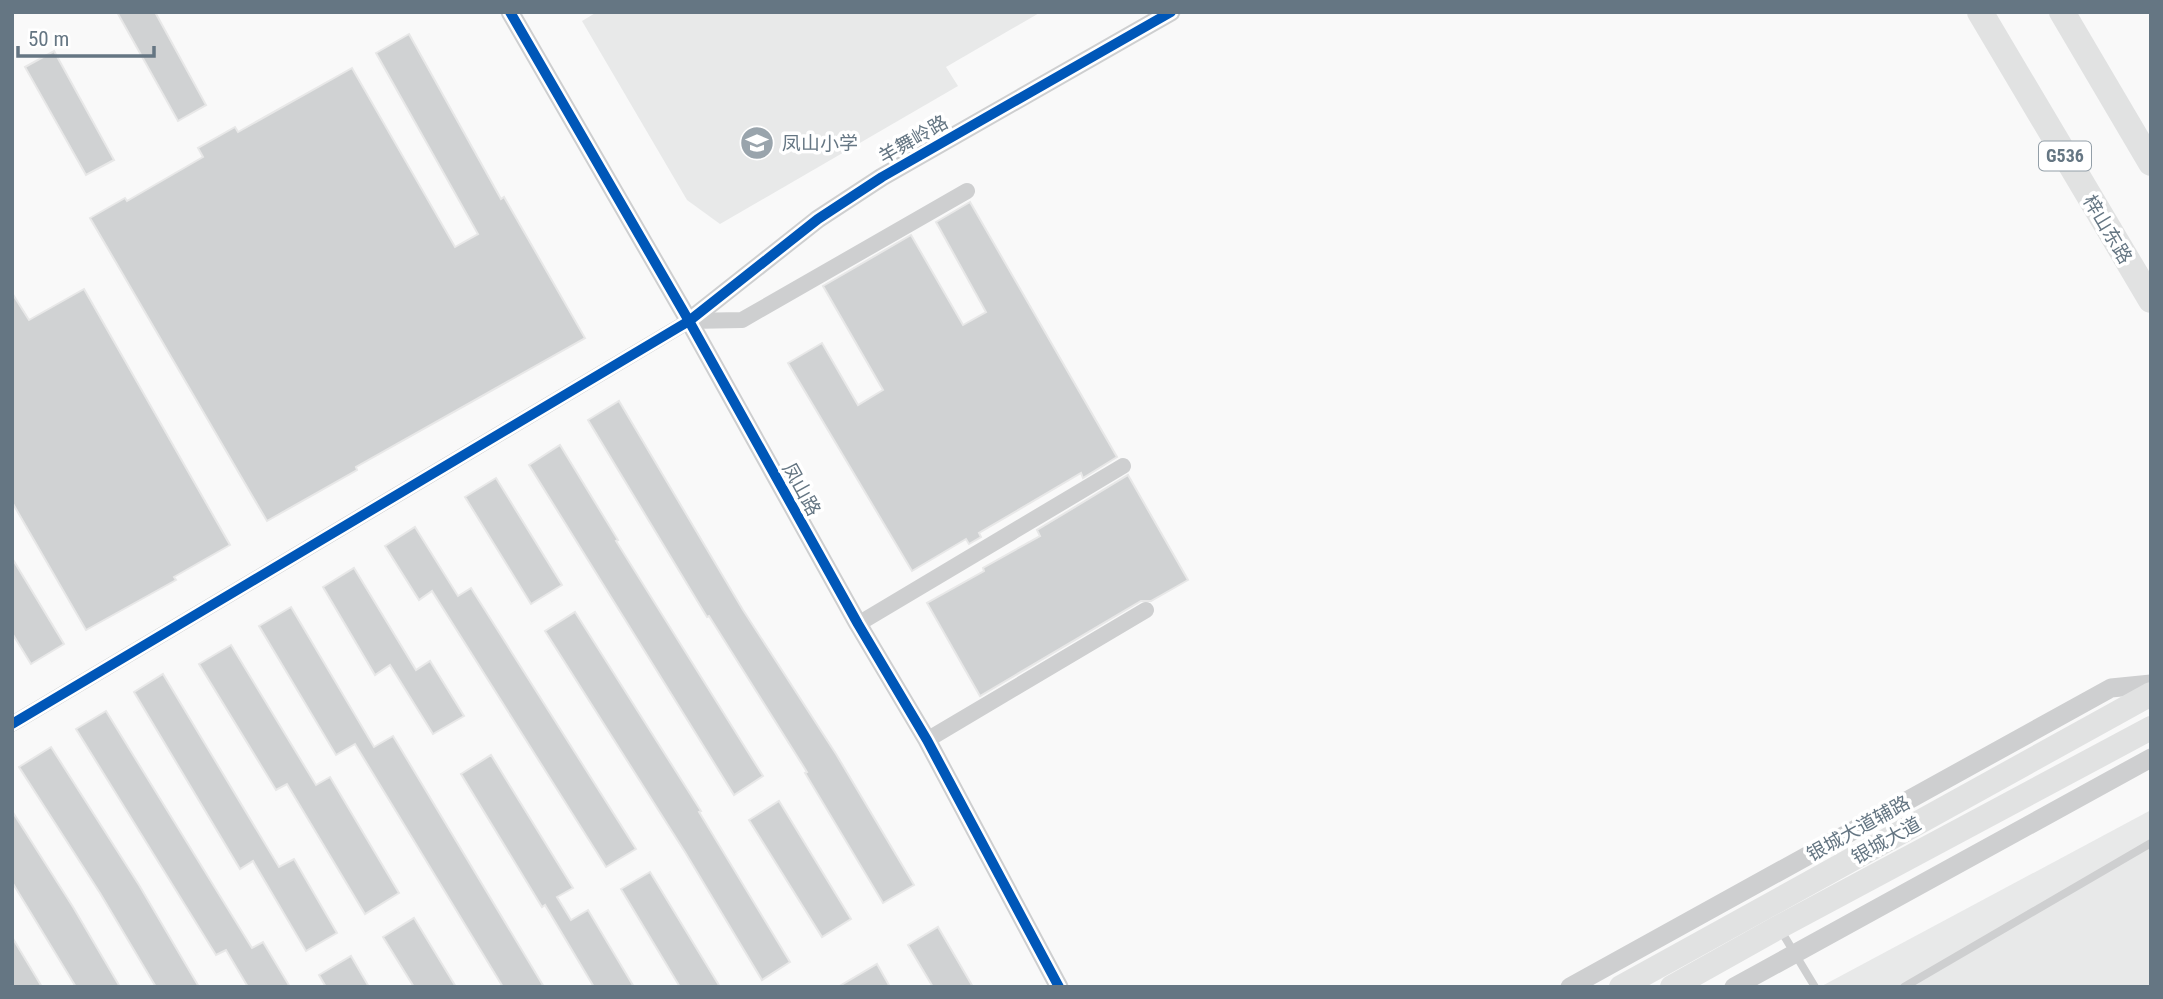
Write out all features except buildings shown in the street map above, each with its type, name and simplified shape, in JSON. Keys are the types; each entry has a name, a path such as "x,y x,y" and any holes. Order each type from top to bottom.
{"highway":[{"name":"梓山东路","path":"1980,12 2151,300"},
{"path":"2062,12 2151,163"}],"main road":[{"name":"银城大道","path":"1621,987 2151,694"},
{"name":"银城大道","path":"1672,987 2151,728"}],"street":[{"name":"凤山路","path":"510,12 858,624 927,740 1059,987"},
{"name":"羊舞岭路","path":"688,321 818,219 882,177 1171,12"},
{"path":"12,724 688,321 742,320 967,191"},
{"path":"858,624 1123,466"},
{"path":"927,740 1146,610"},
{"name":"银城大道辅路","path":"1570,987 2111,688 2151,684"},
{"path":"1734,987 2151,758"}],"lane":[{"path":"1904,987 2151,843"},
{"path":"1779,927 1815,987"}],"shaded area":[{"name":"凤山小学","path":"597,12 1041,12 946,67 958,86 720,224 687,200 582,21"},
{"path":"2151,810 2151,987 1820,987"}],"cycle path":[{"path":"510,12 689,321 858,624 927,740 1059,987"},
{"path":"12,724 689,321 818,219 882,177 1171,12"}],"place":[{"name":"凤山小学","path":"757,143"}]}
